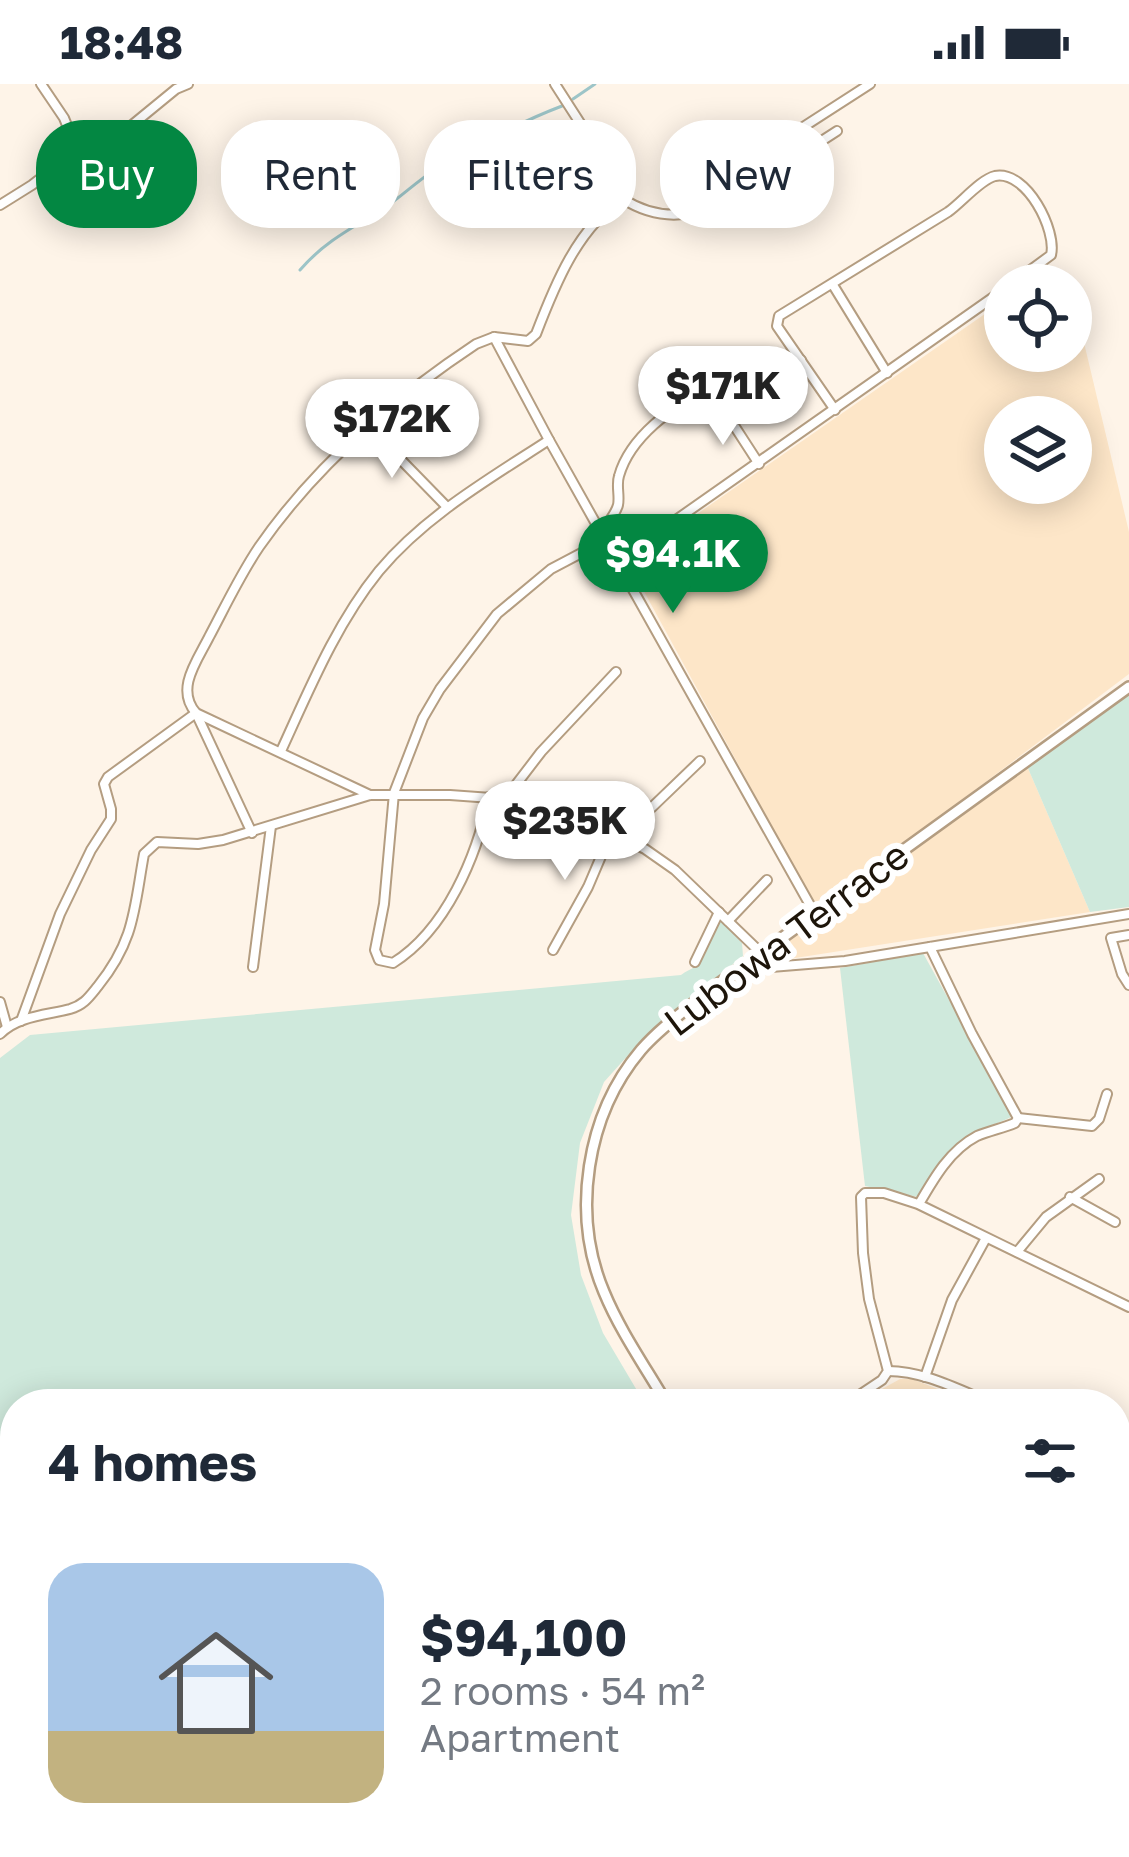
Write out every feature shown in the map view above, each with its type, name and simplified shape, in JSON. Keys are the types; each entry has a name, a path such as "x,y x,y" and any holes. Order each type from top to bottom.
{"street":[{"path":"40,84 65,120"},
{"path":"137,120 175,87 188,84"},
{"path":"555,84 578,120"},
{"path":"814,120 870,84"},
{"path":"835,410 777,326 779,316 948,212 984,180 1007,176 1032,194 1054,244 1051,255 1039,264"},
{"path":"0,205 36,182"},
{"path":"252,833 190,706 186,687 258,548 367,425 467,350 494,337 522,342 536,334 572,256 592,228"},
{"path":"833,284 887,373"},
{"path":"619,565 626,555 984,304"},
{"path":"494,337 816,915"},
{"path":"723,409 801,360"},
{"path":"605,540 603,530 618,508 619,477 641,436 652,424 699,396 710,395 723,409 759,464"},
{"path":"367,425 448,507"},
{"path":"281,751 314,678 366,588 398,550 448,507 549,440"},
{"path":"489,797 480,833 446,906 401,958 393,963 380,960 375,950 394,793 424,718 497,614 551,569 605,540"},
{"path":"505,800 541,752 616,672"},
{"name":"Lubowa Terrace","path":"659,1389 612,1310 593,1262 587,1222 590,1160 616,1085 671,1021 1129,687"},
{"path":"196,713 370,795"},
{"path":"21,1021 60,914 111,819 104,784 196,713"},
{"path":"553,950 615,835 700,761"},
{"path":"0,1002 3,1030 84,1003 116,964 130,935 144,854 152,844 198,844 252,833 370,795 394,793 505,800 615,835 675,870 761,953"},
{"path":"253,967 272,825"},
{"path":"728,920 767,880"},
{"path":"695,962 718,912"},
{"path":"746,965 845,961 1129,914"},
{"path":"1129,934 1111,938 1129,985"},
{"path":"930,947 1018,1118"},
{"path":"1018,1118 1092,1126 1107,1094"},
{"path":"919,1204 962,1145 1018,1118"},
{"path":"1018,1252 1046,1217 1099,1179"},
{"path":"868,1389 888,1371 862,1253 861,1197 868,1192 919,1204 1129,1307"},
{"path":"1070,1197 1115,1222"},
{"path":"925,1377 952,1300 986,1238"},
{"path":"888,1371 925,1377 956,1389"}],"shaded area":[{"path":"984,315 984,372 1091,372 1129,532 1129,674 817,909 628,562"},
{"path":"1027,766 1090,912 766,960 768,955"},
{"path":"900,1379 912,1379 938,1389 882,1389"}],"green space":[{"path":"1129,692 1129,907 1090,912 1027,766"},
{"path":"718,918 742,943 743,956 648,1033 604,1082 580,1143 571,1215 581,1275 603,1333 636,1389 0,1389 0,1058 30,1035 681,975 701,961"},
{"path":"923,953 1013,1116 960,1142 918,1197 865,1186 840,968"}],"waterway":[{"path":"573,99 595,84"},
{"path":"300,270 329,243 436,169 562,106"}]}
